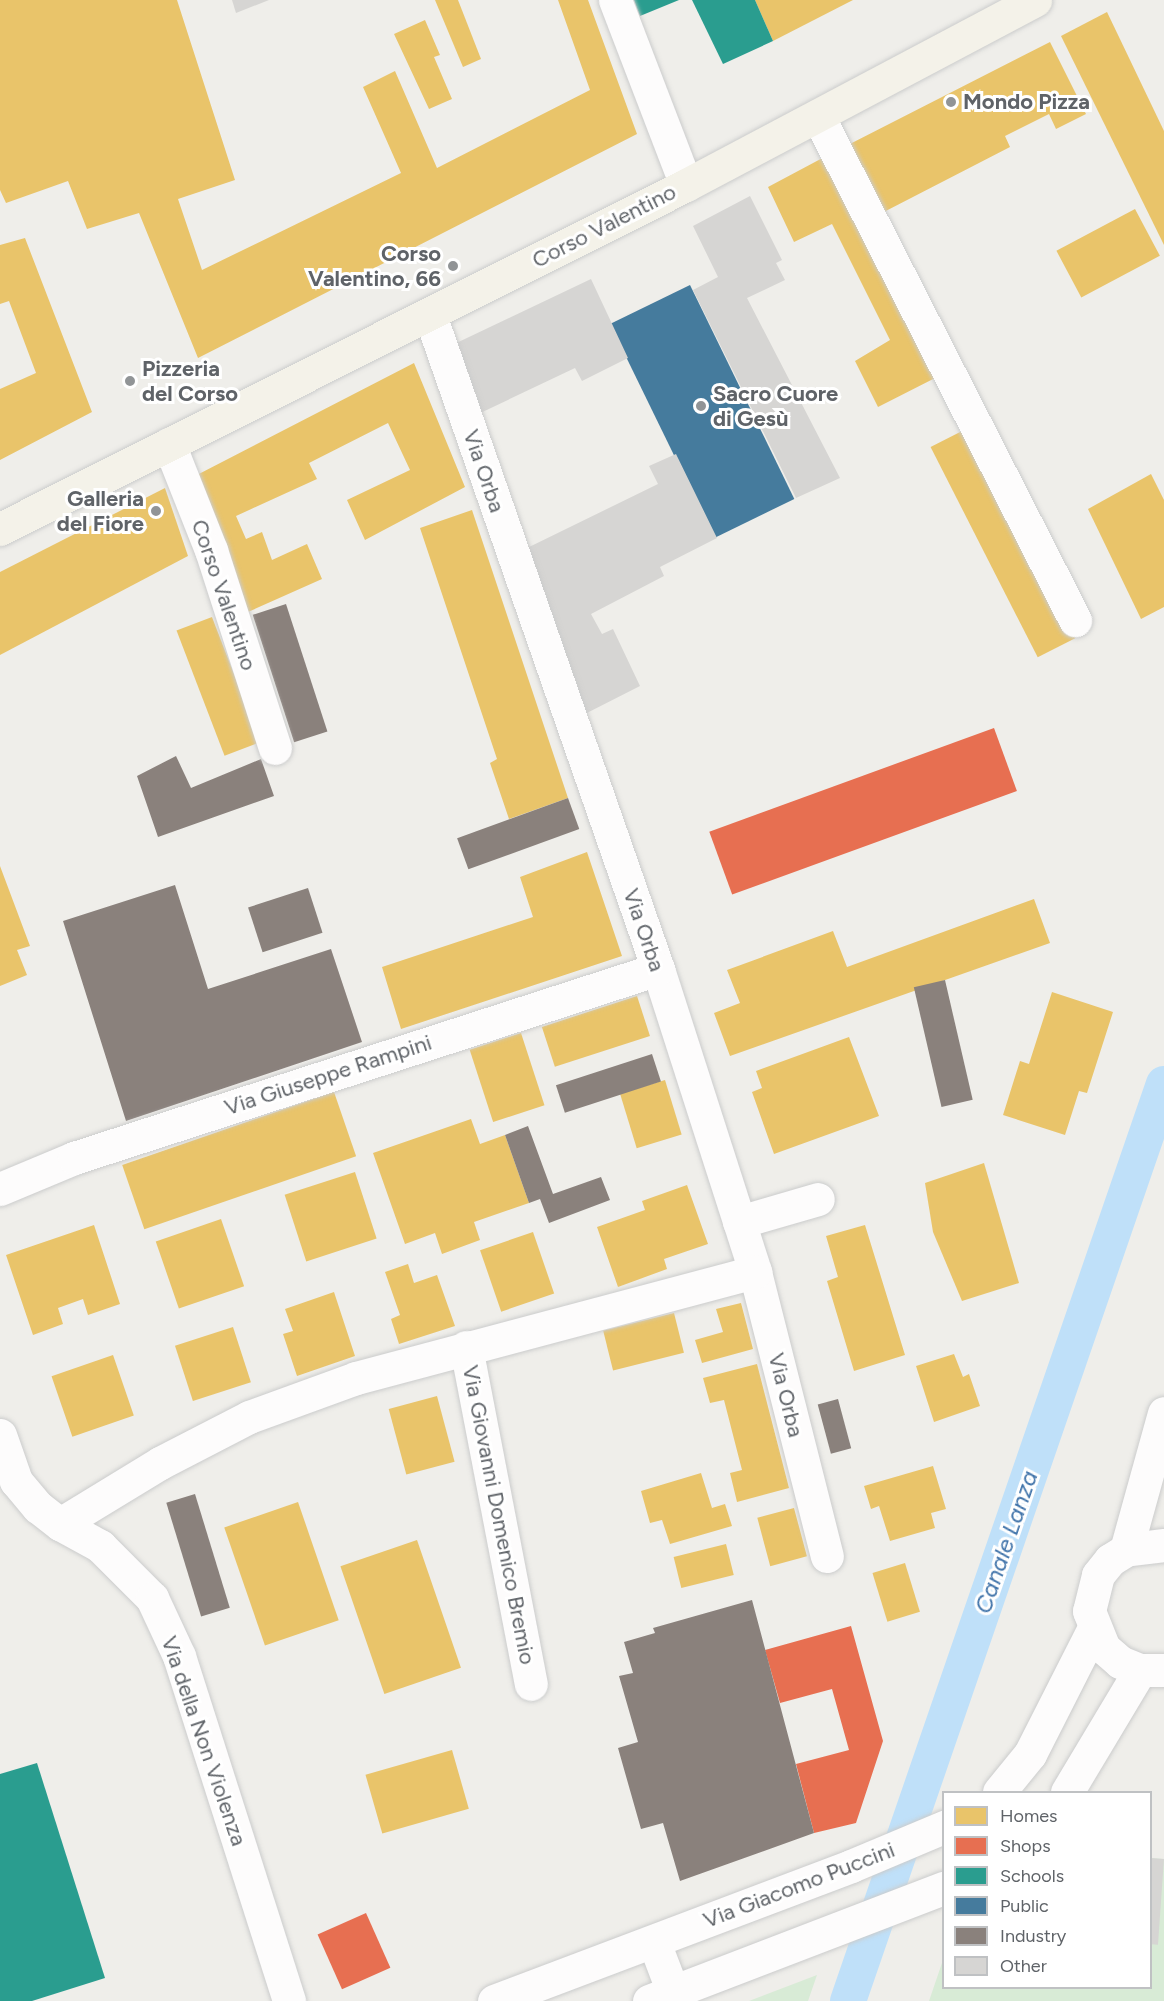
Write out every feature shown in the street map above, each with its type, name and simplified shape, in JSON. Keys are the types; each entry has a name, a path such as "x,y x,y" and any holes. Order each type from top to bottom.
{"main road":[{"name":"Corso Valentino","path":"0,529 686,185 1035,0"}],"street":[{"path":"615,0 686,185"},
{"path":"818,116 1075,620"},
{"name":"Via Orba","path":"430,315 658,969 755,1272 827,1556"},
{"name":"Corso Valentino","path":"170,444 211,550 274,748"},
{"name":"Via Giuseppe Rampini","path":"0,1189 108,1147 658,969"},
{"path":"739,1222 818,1199"},
{"name":"Via Giovanni Domenico Bremio","path":"60,1524 160,1463 249,1417 356,1378 755,1272"},
{"name":"Via Giovanni Domenico Bremio","path":"466,1347 531,1684"},
{"path":"1068,1791 1152,1670 1120,1662 1104,1648 1093,1630 1089,1611 1098,1575 1126,1550 1164,1413"},
{"name":"Via della Non Violenza","path":"1,1444 16,1481 60,1524 100,1546 152,1598 179,1656 289,2001"},
{"path":"1126,1550 1164,1545"},
{"path":"1000,1791 1030,1754 1093,1630"},
{"name":"Via Giacomo Puccini","path":"494,2001 654,1942 942,1828"},
{"path":"654,1942 661,1997 935,1892"}],"green space":[{"path":"1152,1858 1164,1859 1164,2001 929,2001 942,1963 942,1989 1152,1989"},
{"path":"817,1975 808,2001 749,2001"}],"building: Homes":[{"path":"0,0 177,0 235,180 178,199 202,270 401,173 363,87 395,71 437,168 590,90 558,0 588,0 637,134 198,358 139,213 87,229 68,181 6,203 0,190"},
{"path":"435,0 458,0 481,59 463,67"},
{"path":"755,0 853,0 773,41"},
{"path":"1107,12 1164,131 1164,245 1061,36"},
{"path":"425,20 440,55 434,57 452,99 429,109 394,34"},
{"path":"1050,42 1086,114 1056,129 1049,114 1005,136 1010,147 878,215 844,147"},
{"path":"830,154 941,375 878,407 855,361 890,340 832,224 794,242 768,187"},
{"path":"1135,209 1160,256 1081,298 1056,251"},
{"path":"25,238 92,412 0,460 0,389 36,373 9,301 0,304 0,245"},
{"path":"414,363 465,487 365,540 347,500 410,470 388,423 309,463 317,479 236,516 246,539 262,532 272,560 307,544 322,579 248,612 193,477"},
{"path":"968,428 1075,638 1038,657 931,447"},
{"path":"1151,474 1164,500 1164,607 1141,619 1088,509"},
{"path":"165,488 188,556 0,655 0,572"},
{"path":"472,510 568,798 509,819 490,763 497,759 420,528"},
{"path":"212,617 260,742 225,756 177,631"},
{"path":"587,852 622,956 401,1029 382,967 533,917 520,877"},
{"path":"0,866 30,946 17,950 27,975 0,986"},
{"path":"1034,899 1050,943 730,1056 714,1013 740,1003 727,970 833,931 847,967"},
{"path":"1052,992 1113,1012 1087,1093 1079,1091 1065,1135 1003,1115 1020,1061 1029,1064"},
{"path":"637,996 650,1036 555,1067 542,1027"},
{"path":"521,1033 544,1105 493,1122 470,1050"},
{"path":"849,1037 879,1116 774,1154 752,1092 762,1088 756,1071"},
{"path":"665,1080 682,1135 637,1148 620,1094"},
{"path":"334,1092 356,1156 144,1229 122,1165"},
{"path":"471,1119 480,1144 505,1135 529,1203 474,1222 480,1240 442,1254 435,1233 405,1244 373,1153"},
{"path":"984,1163 1019,1283 962,1301 933,1232 925,1183"},
{"path":"355,1172 377,1239 306,1261 285,1195"},
{"path":"687,1185 708,1244 664,1259 667,1269 618,1287 597,1227 645,1210 642,1201"},
{"path":"221,1219 244,1286 179,1309 156,1241"},
{"path":"94,1225 120,1304 88,1315 83,1299 58,1308 63,1324 33,1335 6,1255"},
{"path":"865,1225 905,1355 854,1371 827,1281 838,1277 826,1236"},
{"path":"533,1232 554,1293 501,1312 480,1250"},
{"path":"408,1264 414,1283 437,1275 455,1326 399,1344 391,1319 400,1315 385,1272"},
{"path":"334,1292 355,1356 297,1376 283,1334 293,1331 285,1309"},
{"path":"741,1303 753,1349 702,1363 695,1340 723,1332 716,1309"},
{"path":"674,1313 684,1353 613,1370 603,1331"},
{"path":"233,1327 251,1382 193,1401 175,1346"},
{"path":"954,1354 963,1377 969,1374 980,1406 934,1422 916,1366"},
{"path":"113,1355 134,1416 72,1437 52,1376"},
{"path":"757,1364 789,1488 737,1502 730,1473 742,1470 724,1400 710,1403 703,1378"},
{"path":"437,1396 455,1462 406,1475 389,1409"},
{"path":"933,1466 946,1509 931,1513 935,1528 890,1541 879,1506 871,1509 864,1486"},
{"path":"701,1473 712,1508 725,1504 732,1526 670,1544 662,1520 650,1523 641,1491"},
{"path":"298,1502 339,1620 265,1646 224,1527"},
{"path":"794,1508 807,1556 770,1566 757,1518"},
{"path":"417,1540 461,1668 384,1694 340,1566"},
{"path":"726,1544 734,1575 681,1588 674,1557"},
{"path":"905,1563 920,1612 887,1622 872,1573"},
{"path":"452,1750 469,1809 382,1833 365,1775"}],"building: Shops":[{"path":"994,728 1017,791 732,895 709,832"},
{"path":"851,1626 883,1741 856,1823 814,1833 796,1764 849,1750 832,1689 780,1703 765,1650"},
{"path":"366,1913 390,1968 342,1989 318,1935"}],"building: Schools":[{"path":"634,0 679,0 640,16"},
{"path":"692,0 755,0 773,41 723,64"},
{"path":"37,1763 105,1978 32,2001 0,2001 0,1774"}],"building: Public":[{"name":"Sacro Cuore di Gesù","path":"690,285 794,499 714,538 610,324"}],"building: Industry":[{"path":"286,604 327,731 294,742 253,615"},
{"path":"176,756 191,788 261,759 274,796 158,837 137,776"},
{"path":"568,798 579,829 468,869 457,838"},
{"path":"175,885 208,989 331,949 362,1042 126,1121 63,921"},
{"path":"308,888 323,933 263,952 248,907"},
{"path":"945,980 973,1100 941,1107 914,987"},
{"path":"652,1054 661,1082 565,1113 556,1085"},
{"path":"528,1126 553,1194 601,1177 610,1200 549,1223 540,1199 529,1203 505,1135"},
{"path":"838,1399 851,1448 831,1454 818,1404"},
{"path":"195,1494 230,1608 201,1617 166,1503"},
{"path":"752,1600 814,1833 680,1881 663,1823 641,1829 618,1748 638,1742 619,1676 633,1673 624,1642 655,1633 653,1628"}],"building: Other":[{"path":"232,0 269,0 236,13"},
{"path":"750,196 782,260 776,263 785,280 747,298 840,478 796,498 693,290 718,277 693,226"},
{"path":"591,279 628,358 582,381 575,368 474,416 448,347"},
{"path":"676,454 717,538 660,567 664,576 591,614 602,634 613,629 640,686 579,717 523,550 658,484 649,466"},
{"path":"1152,1858 1164,1859 1158,1945 1152,1944"}],"waterway":[{"name":"Canale Lanza","path":"848,2001 1164,1084"}],"place":[{"name":"Mondo Pizza","path":"951,102"},
{"name":"Corso Valentino, 66","path":"453,266"},
{"name":"Pizzeria del Corso","path":"130,381"},
{"name":"Sacro Cuore di Gesù","path":"701,406"},
{"name":"Galleria del Fiore","path":"156,511"}]}
